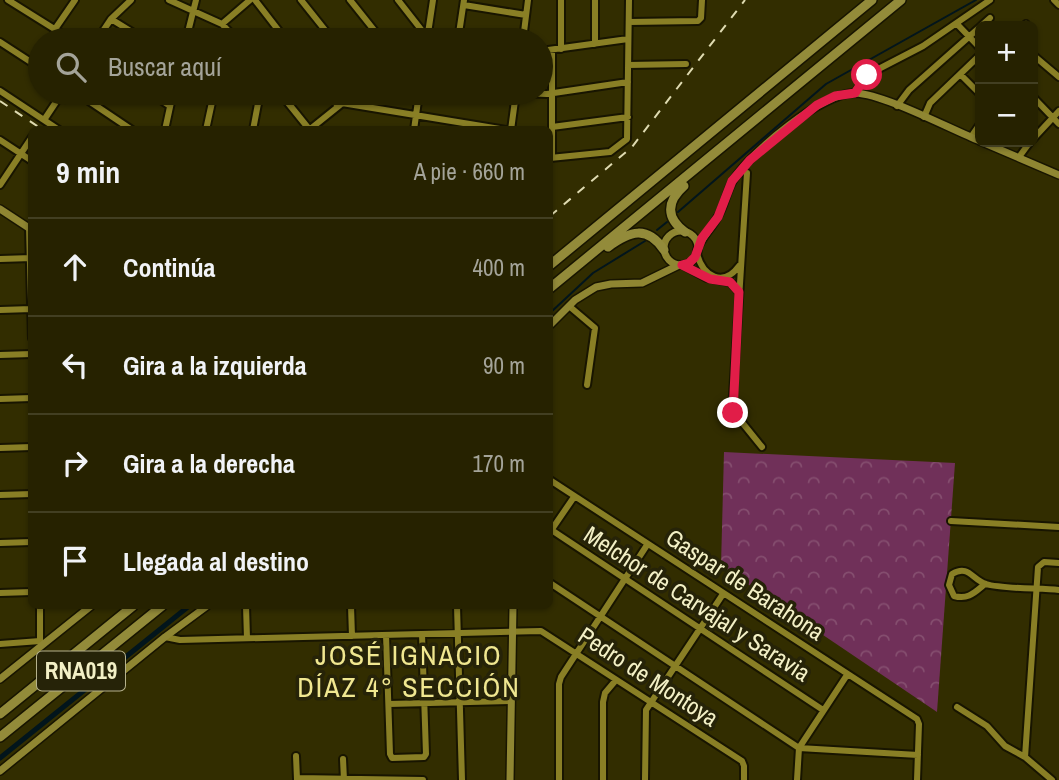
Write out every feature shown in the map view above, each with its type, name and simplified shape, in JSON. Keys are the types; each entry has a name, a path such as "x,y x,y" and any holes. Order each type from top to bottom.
{"highway":[{"path":"792,66 815,41 865,0"},
{"path":"553,263 872,0"},
{"path":"553,286 901,0"},
{"path":"833,56 869,33 909,0"},
{"path":"686,232 674,222 670,214 670,205 675,195 791,96 816,70"},
{"path":"553,286 632,233 652,236 664,251"},
{"name":"RNA019","path":"0,714 129,609"},
{"name":"RNA019","path":"0,737 158,609"}],"main road":[{"path":"553,323 580,296 596,287 642,283 691,261 702,238 718,217 732,181 750,160 817,105 835,96 855,93 876,97 975,139"},
{"path":"994,147 1059,174"},
{"path":"0,209 28,225"},
{"path":"655,277 662,266 665,242 670,236 712,225"},
{"path":"686,232 695,239 697,252"},
{"path":"664,251 672,262 681,265"},
{"path":"0,679 87,609"},
{"path":"0,771 202,609"},
{"path":"510,780 513,609"}],"street":[{"path":"8,0 53,28"},
{"path":"56,28 75,0"},
{"path":"105,28 131,0"},
{"path":"169,0 226,28"},
{"path":"189,28 195,0"},
{"path":"222,24 252,0 276,28"},
{"path":"301,0 323,28"},
{"path":"350,0 372,28"},
{"path":"398,0 417,28"},
{"path":"427,28 433,0"},
{"path":"524,28 528,0"},
{"path":"561,0 561,49"},
{"path":"595,44 596,0"},
{"path":"553,158 610,152 627,139 629,0"},
{"path":"629,22 698,21 702,16 702,0"},
{"path":"855,93 867,75 923,46 990,0"},
{"path":"1054,0 1059,5"},
{"path":"460,28 464,3 526,15"},
{"path":"111,19 126,28"},
{"path":"957,24 975,43"},
{"path":"897,106 909,90 975,32"},
{"path":"553,50 628,39"},
{"path":"0,42 28,60"},
{"path":"1038,59 1059,77"},
{"path":"924,117 930,103 975,60"},
{"path":"628,65 687,64"},
{"path":"960,74 975,89"},
{"path":"553,94 628,82"},
{"path":"0,91 53,126"},
{"path":"1038,102 1059,124"},
{"path":"44,120 54,105"},
{"path":"95,105 126,126"},
{"path":"207,126 211,105"},
{"path":"254,126 258,105"},
{"path":"290,105 307,126"},
{"path":"313,126 339,105"},
{"path":"346,105 482,126"},
{"path":"415,126 417,105"},
{"path":"509,126 515,105"},
{"path":"552,105 552,126"},
{"path":"166,126 170,106"},
{"path":"1038,132 1059,111"},
{"path":"553,127 628,117"},
{"path":"971,137 975,131"},
{"path":"0,140 28,158"},
{"path":"0,185 28,142"},
{"path":"1019,158 1026,147"},
{"path":"747,173 732,410 762,447"},
{"path":"697,252 702,268 711,275 731,275 740,265"},
{"path":"0,259 28,258"},
{"path":"681,265 710,279 730,282 739,292"},
{"path":"569,306 595,328 587,385"},
{"path":"0,310 28,309"},
{"path":"0,355 28,354"},
{"path":"0,399 28,398"},
{"path":"0,448 28,447"},
{"name":"Gaspar de Barahona","path":"553,482 919,722 918,755"},
{"path":"0,495 28,494"},
{"path":"553,527 574,497"},
{"path":"951,521 1059,527"},
{"name":"Melchor de Carvajal y Saravia","path":"553,533 823,710"},
{"path":"0,543 28,542"},
{"path":"559,780 561,677 647,544"},
{"path":"1025,757 1036,588 1040,564 1059,563"},
{"path":"985,584 971,596 962,598 954,596 949,585 952,574 964,570 985,584 1059,590"},
{"path":"553,585 799,748 918,755 917,780"},
{"path":"0,593 28,592"},
{"path":"645,780 645,713 723,594"},
{"path":"0,644 40,641 40,609"},
{"path":"246,609 247,638"},
{"path":"351,609 352,636"},
{"path":"457,609 462,780"},
{"name":"Pedro de Montoya","path":"164,637 180,640 541,631 742,761 744,780"},
{"path":"386,635 391,757 422,758 426,754 422,634"},
{"path":"797,780 799,748 847,674"},
{"path":"603,780 603,702 605,693 616,680"},
{"path":"389,704 511,701"},
{"path":"957,707 987,726 1005,746 1025,757 1052,780"},
{"path":"296,756 297,779 423,780"},
{"path":"344,759 344,779"}],"green space":[{"path":"724,452 955,463 937,712 721,566"}],"waterway":[{"path":"678,212 826,84 976,0"},
{"path":"657,230 667,222"},
{"path":"553,310 593,273 645,241"},
{"path":"0,758 185,609"}],"railway":[{"path":"553,213 632,147 745,0"},
{"path":"0,101 37,126"}],"district":[{"name":"JOSÉ IGNACIO DÍAZ 4° SECCIÓN","path":"409,671"}],"route":[{"path":"733,413 739,292 730,282 707,278 682,265 695,257 702,238 718,217 732,181 740,170 791,124 817,105 835,96 855,93 867,75"}]}
